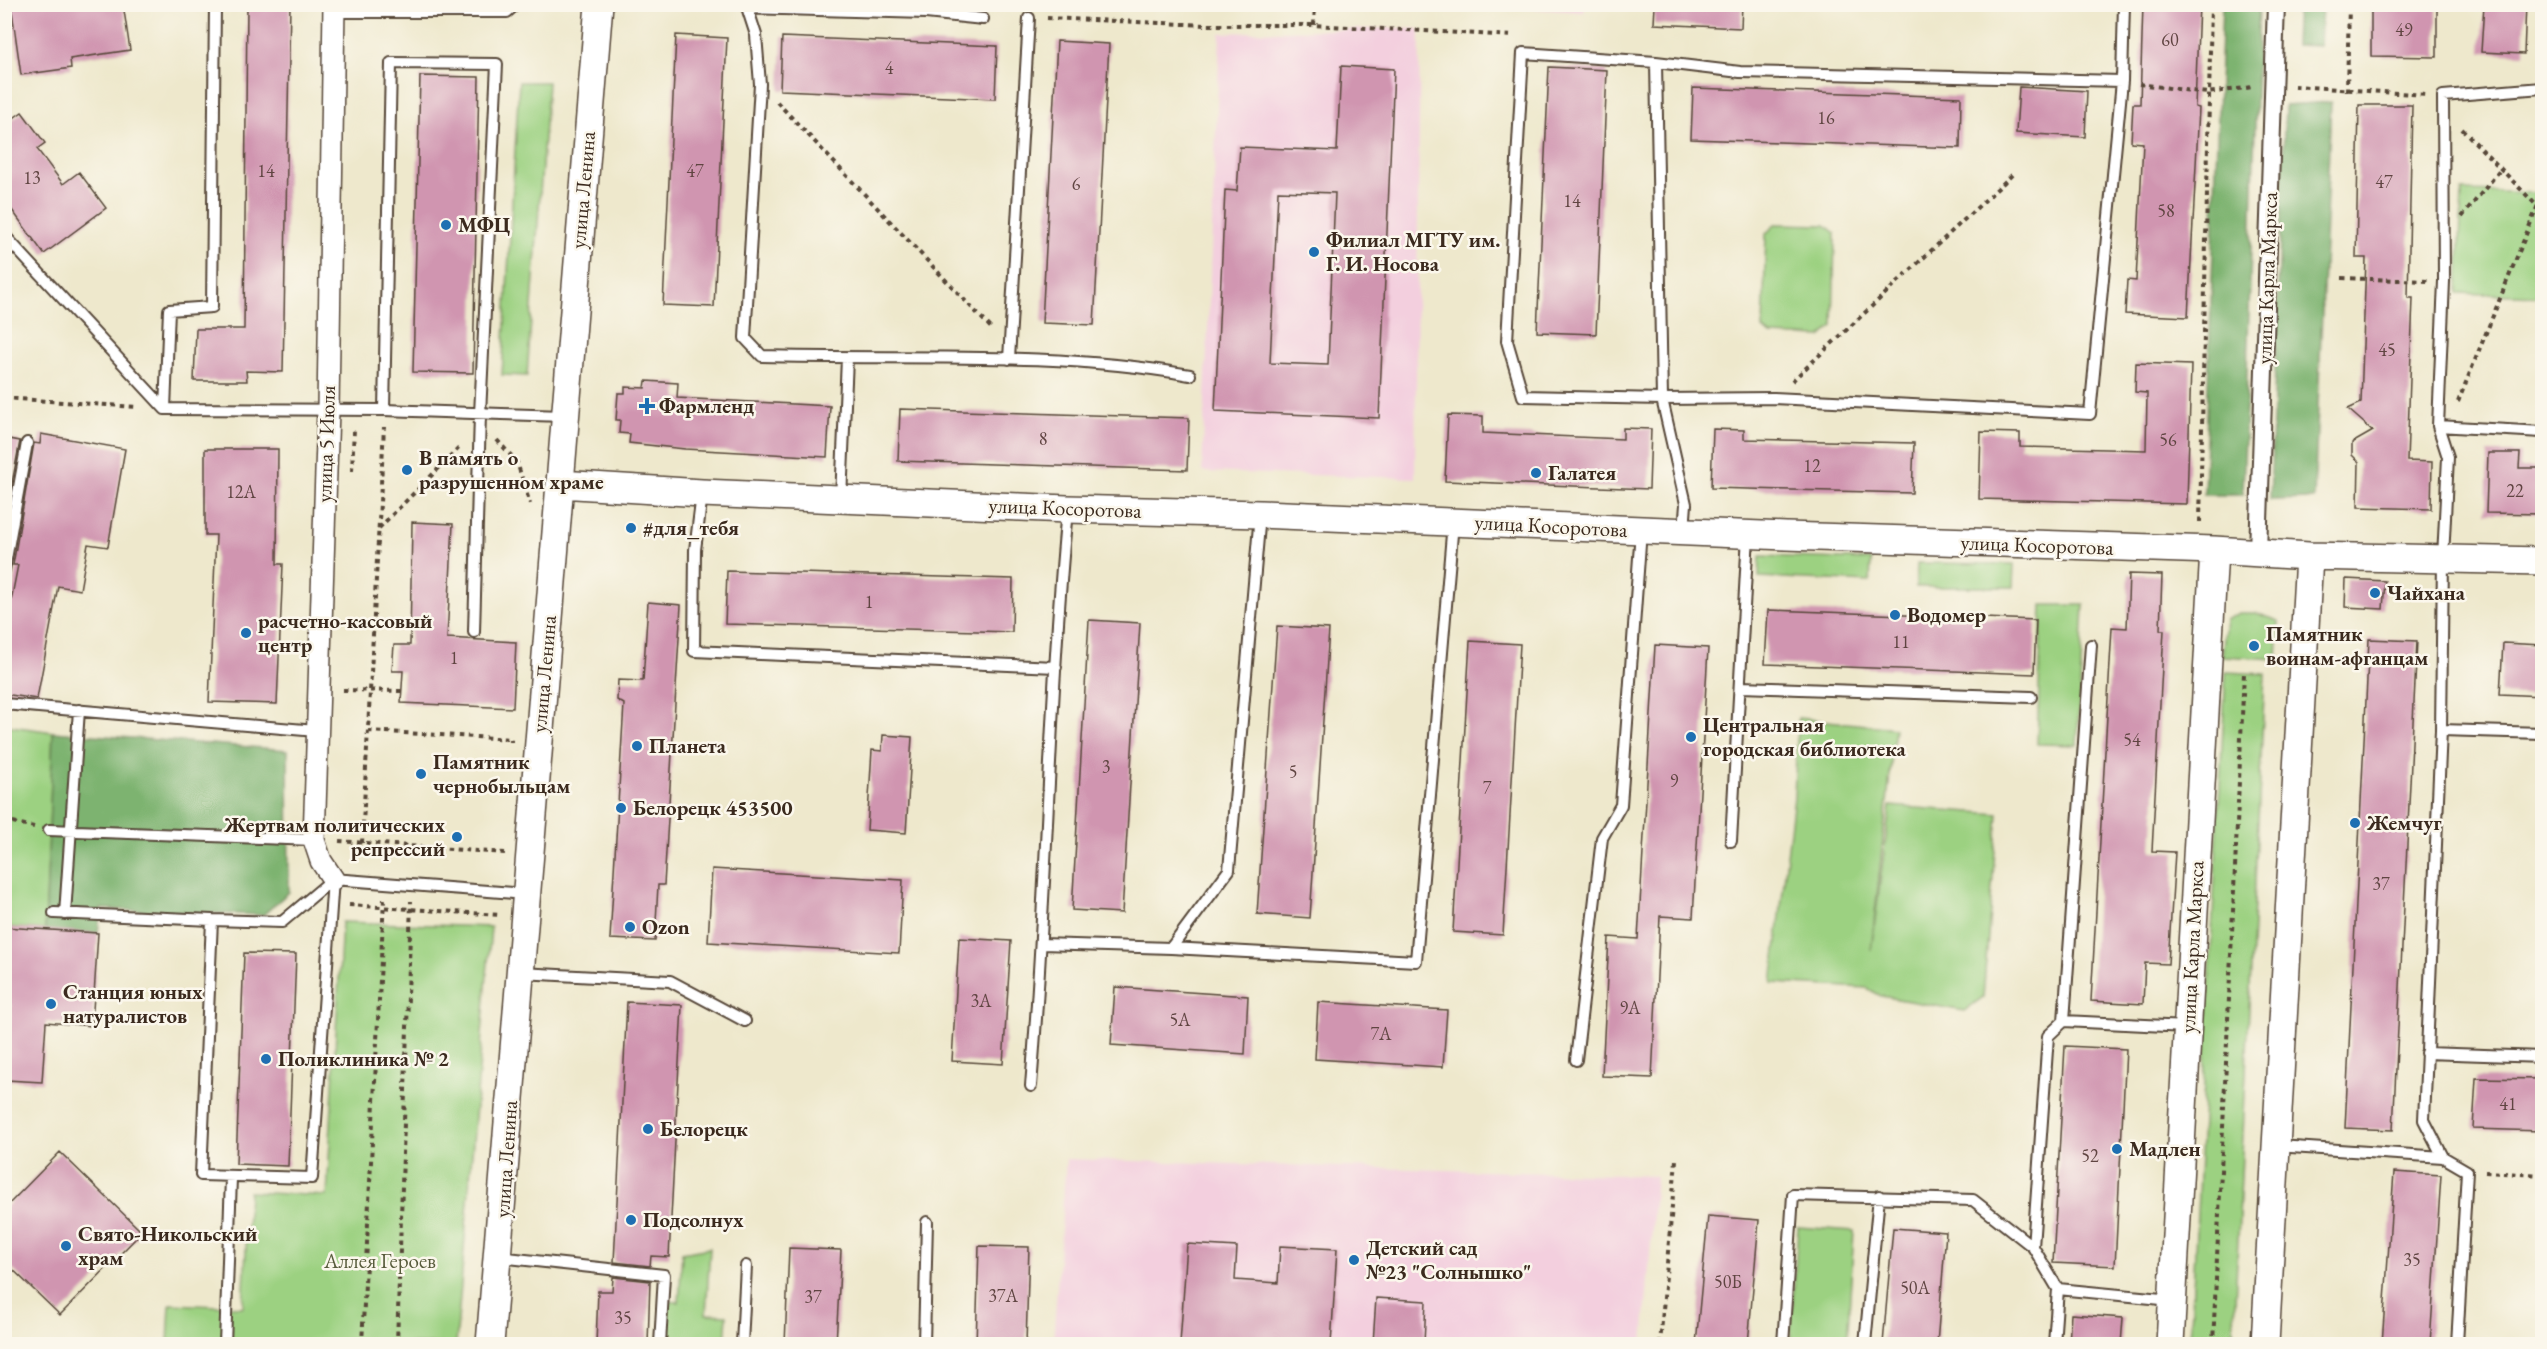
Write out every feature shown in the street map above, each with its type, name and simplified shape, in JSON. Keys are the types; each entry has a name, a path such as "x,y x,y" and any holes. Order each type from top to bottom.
{"street":[{"name":"улица Ленина","path":"490,1344 499,1257 529,854 599,4"},
{"name":"улица Карла Маркса","path":"2258,552 2276,4"},
{"name":"улица 5 Июля","path":"333,879 321,861 314,840 328,418 334,8"},
{"name":"улица Косоротова","path":"560,484 702,494 1067,509 1260,514 1748,535 2214,550 2309,556 2542,561"},
{"name":"улица Карла Маркса","path":"2170,1344 2214,550"},
{"path":"2265,1344 2309,556"}],"lane":[{"path":"165,409 169,309 212,307 215,4"},
{"path":"334,8 507,12 516,4"},
{"path":"2122,81 1740,72 1656,62 1523,53 1507,341 1523,396 1662,399 1774,398 2090,414 2122,81 2124,4"},
{"path":"983,20 926,13 746,6 756,36 760,84 745,338 762,356 847,358 1009,353 1190,375"},
{"path":"1009,353 1029,18"},
{"path":"1656,62 1662,399 1686,504 1684,532"},
{"path":"384,410 391,63 497,64 480,414 474,632"},
{"path":"2443,1157 2424,1120 2441,730 2443,558 2448,457 2438,426 2444,281 2443,96 2542,88"},
{"path":"4,235 165,409 328,418 384,410 564,416"},
{"path":"840,499 847,358"},
{"path":"2438,426 2542,432"},
{"path":"4,570 27,443"},
{"path":"702,494 695,550 694,651 1056,667"},
{"path":"1031,1086 1042,944 1056,667 1067,509"},
{"path":"1171,948 1229,870 1260,514"},
{"path":"1042,944 1171,948 1416,961 1453,522"},
{"path":"1576,1060 1602,838 1621,806 1641,530"},
{"path":"1731,841 1748,535"},
{"path":"2033,1247 2048,1036 2064,1021 2091,645"},
{"path":"1741,687 2031,697"},
{"path":"4,704 316,731"},
{"path":"79,710 70,831 60,914 282,922 333,879 526,894"},
{"path":"2441,730 2542,733"},
{"path":"49,830 314,840"},
{"path":"212,920 201,1175 231,1178 312,1178 333,879"},
{"path":"520,973 670,981 745,1021"},
{"path":"2064,1021 2187,1027"},
{"path":"2426,1053 2542,1057"},
{"path":"2277,1146 2443,1157 2466,1171 2457,1344"},
{"path":"225,1344 231,1178"},
{"path":"1783,1344 1793,1195 1973,1200 2033,1247 2058,1290 2054,1344"},
{"path":"1864,1344 1879,1196"},
{"path":"924,1344 927,1222"},
{"path":"499,1257 664,1275 660,1344"},
{"path":"742,1344 746,1266"},
{"path":"2058,1290 2173,1300"}],"path":[{"path":"1314,25 1315,4"},
{"path":"2200,522 2207,93 2211,4"},
{"path":"2347,91 2349,4"},
{"path":"1029,18 1206,25 1314,25 1517,37"},
{"path":"2122,81 2207,93 2274,84 2347,91 2443,96"},
{"path":"760,84 1009,353"},
{"path":"2443,110 2540,205 2542,211"},
{"path":"2444,239 2501,169"},
{"path":"1774,398 2013,174"},
{"path":"2438,426 2458,402 2540,205"},
{"path":"2342,278 2444,281"},
{"path":"4,398 165,409"},
{"path":"328,418 364,425"},
{"path":"374,426 396,426"},
{"path":"362,843 384,426"},
{"path":"378,528 480,427 494,437 517,462 532,510"},
{"path":"2213,1344 2244,673"},
{"path":"318,690 402,692"},
{"path":"368,731 512,739 511,751"},
{"path":"4,820 49,830"},
{"path":"314,840 529,854"},
{"path":"502,853 503,842"},
{"path":"362,1344 385,884"},
{"path":"397,1344 411,885"},
{"path":"330,904 508,915"},
{"path":"1660,1344 1676,1160"},
{"path":"2466,1171 2542,1175"}],"shaded area":[{"path":"1468,5 1584,5 1584,12"},
{"name":"Филиал МГТУ им. Г. И. Носова","path":"1420,29 1415,478 1202,472 1220,33"},
{"name":"Детский сад №23 \"Солнышко\"","path":"1066,1159 1656,1176 1643,1344 1053,1344"}],"green space":[{"path":"2222,5 2259,5 2243,495 2204,495"},
{"path":"2297,5 2322,5 2320,46 2295,45"},
{"path":"519,82 548,82 527,376 502,375"},
{"path":"2331,102 2314,499 2270,500 2285,105"},
{"path":"2462,191 2542,193 2542,296 2458,293"},
{"path":"1775,224 1825,225 1835,233 1833,326 1821,337 1770,335 1763,329 1766,234"},
{"path":"1760,556 1871,560 1870,582 1759,577"},
{"path":"1917,563 2014,564 2013,587 1916,587"},
{"path":"2042,605 2084,605 2077,745 2037,744"},
{"path":"2239,613 2256,613 2279,621 2277,659 2222,656 2226,620"},
{"path":"2226,672 2265,674 2233,1344 2190,1344"},
{"path":"1798,718 1895,728 1871,951 1890,806 1998,814 1983,997 1964,1011 1881,996 1867,988 1772,983 1794,797"},
{"path":"4,725 53,732 45,930 5,927"},
{"path":"53,732 288,750 289,892 263,915 101,909 98,933 45,930"},
{"name":"Аллея Героев","path":"342,922 491,927 456,1344 168,1344 170,1304 243,1307 249,1192 327,1196"},
{"path":"1798,1227 1854,1231 1847,1344 1790,1344"},
{"path":"710,1248 706,1314 727,1315 725,1344 663,1344 663,1301 679,1302 682,1253"}],"building":[{"path":"11,4 123,4 130,50 70,59 71,68 21,75"},
{"path":"247,4 290,4 283,372 246,371 247,381 194,381 196,329 244,329"},
{"path":"1655,4 1742,4 1741,28 1654,24"},
{"path":"2143,4 2199,4 2195,107 2199,108 2188,317 2125,314 2127,280 2136,281 2143,143 2131,142 2133,104 2140,104"},
{"path":"2371,4 2437,4 2437,57 2371,56"},
{"path":"2484,4 2526,4 2524,54 2481,52"},
{"path":"676,35 727,38 714,307 663,305"},
{"path":"782,37 997,46 995,99 780,90"},
{"path":"1057,41 1109,44 1094,325 1042,323"},
{"path":"1341,66 1394,69 1379,418 1215,411 1225,190 1237,191 1240,147 1337,151","holes":["1278,191 1335,193 1328,365 1270,363"]},
{"path":"1549,67 1607,70 1596,334 1537,332"},
{"name":"МФЦ","path":"420,76 479,77 473,373 413,372"},
{"path":"2019,87 2087,91 2085,137 2016,133"},
{"path":"1693,88 1961,97 1960,148 1691,139"},
{"path":"2359,105 2412,105 2408,298 2413,298 2407,461 2432,462 2431,509 2358,507 2359,462 2352,455 2352,443 2373,431 2348,409 2361,403 2366,258 2356,258"},
{"path":"22,112 45,143 37,149 63,184 79,172 106,208 44,254 4,199 4,125"},
{"path":"2136,363 2191,365 2187,504 1979,499 1981,432 2020,433 2020,447 2146,450 2147,393 2135,392"},
{"path":"646,381 678,383 677,398 830,406 827,457 685,449 629,443 630,434 619,433 620,420 616,420 618,393 625,393 625,387 645,388"},
{"path":"900,409 1189,418 1187,470 898,461"},
{"path":"1448,415 1483,416 1483,433 1623,439 1623,428 1651,429 1649,489 1445,481"},
{"path":"1713,429 1744,430 1744,439 1914,443 1912,493 1711,488"},
{"path":"41,434 125,449 108,547 88,544 80,590 58,586 37,699 4,694 4,637 18,565 13,565 34,443 40,444"},
{"path":"4,438 20,441 4,525"},
{"path":"205,449 278,449 277,564 283,564 277,704 209,702 216,535 205,535"},
{"path":"2488,453 2520,453 2519,468 2542,468 2542,514 2486,513"},
{"path":"412,522 453,524 447,638 516,642 513,708 401,703 403,671 392,671 394,645 410,645"},
{"path":"727,571 1013,579 1012,632 725,624"},
{"path":"2129,574 2162,575 2160,630 2164,630 2152,851 2175,852 2168,964 2145,963 2143,1004 2091,1001 2112,627 2127,628"},
{"path":"2346,579 2385,581 2383,609 2345,607"},
{"path":"648,602 681,605 664,885 658,885 655,941 610,939 624,704 617,700 618,680 643,681"},
{"path":"1768,610 2036,620 2034,674 1765,664"},
{"path":"1089,620 1140,623 1122,913 1072,910"},
{"path":"1277,626 1329,629 1310,918 1257,914"},
{"path":"2369,639 2417,641 2393,1130 2345,1128"},
{"path":"1470,641 1520,644 1503,935 1453,932"},
{"path":"2503,643 2542,645 2542,696 2500,694"},
{"path":"1655,645 1708,648 1693,918 1660,916 1652,1078 1602,1076 1609,937 1638,939"},
{"path":"883,735 912,737 906,833 867,830 872,750 882,751"},
{"path":"712,869 903,880 899,953 708,942"},
{"name":"Станция юных натуралистов","path":"4,927 98,933 92,1026 46,1022 42,1082 6,1080 11,1005 4,1004"},
{"path":"959,938 1011,941 1003,1064 952,1061"},
{"name":"Поликлиника № 2","path":"244,953 296,954 288,1166 236,1164"},
{"path":"1115,987 1248,996 1245,1054 1111,1045"},
{"name":"Белорецк","path":"627,1002 682,1005 669,1257 651,1256 650,1266 614,1262"},
{"path":"1318,1002 1447,1010 1443,1067 1315,1059"},
{"path":"2065,1046 2126,1049 2115,1266 2053,1263"},
{"path":"2476,1078 2542,1079 2542,1131 2473,1129"},
{"name":"Свято-Никольский храм","path":"60,1152 142,1232 60,1315 4,1261 4,1209"},
{"path":"2394,1172 2441,1175 2430,1344 2382,1344"},
{"path":"1708,1216 1759,1220 1748,1344 1696,1344"},
{"path":"1893,1228 1946,1232 1937,1344 1883,1344"},
{"path":"1187,1244 1237,1247 1235,1280 1278,1283 1280,1246 1337,1249 1331,1344 1180,1344"},
{"path":"979,1246 1029,1247 1026,1344 976,1344"},
{"path":"789,1248 841,1250 836,1344 785,1344"},
{"path":"613,1277 650,1281 648,1344 596,1344 598,1291 612,1291"},
{"path":"1376,1298 1426,1301 1424,1344 1373,1344"},
{"path":"2071,1314 2123,1318 2121,1344 2069,1344"}],"place":[{"name":"МФЦ","path":"446,225"},
{"name":"Филиал МГТУ им. Г. И. Носова","path":"1314,252"},
{"name":"Фармленд","path":"647,406"},
{"name":"В память о разрушенном храме","path":"407,470"},
{"name":"Галатея","path":"1536,473"},
{"name":"#для_тебя","path":"631,528"},
{"name":"Чайхана","path":"2375,593"},
{"name":"Водомер","path":"1895,615"},
{"name":"расчетно-кассовый центр","path":"246,633"},
{"name":"Памятник воинам-афганцам","path":"2254,646"},
{"name":"Центральная городская библиотека","path":"1691,737"},
{"name":"Планета","path":"637,746"},
{"name":"Памятник чернобыльцам","path":"421,774"},
{"name":"Белорецк 453500","path":"621,808"},
{"name":"Жемчуг","path":"2355,823"},
{"name":"Жертвам политических репрессий","path":"457,837"},
{"name":"Ozon","path":"630,927"},
{"name":"Станция юных натуралистов","path":"51,1004"},
{"name":"Поликлиника № 2","path":"266,1059"},
{"name":"Белорецк","path":"648,1129"},
{"name":"Мадлен","path":"2117,1149"},
{"name":"Подсолнух","path":"631,1220"},
{"name":"Свято-Никольский храм","path":"66,1246"},
{"name":"Детский сад №23 \"Солнышко\"","path":"1354,1260"}]}
